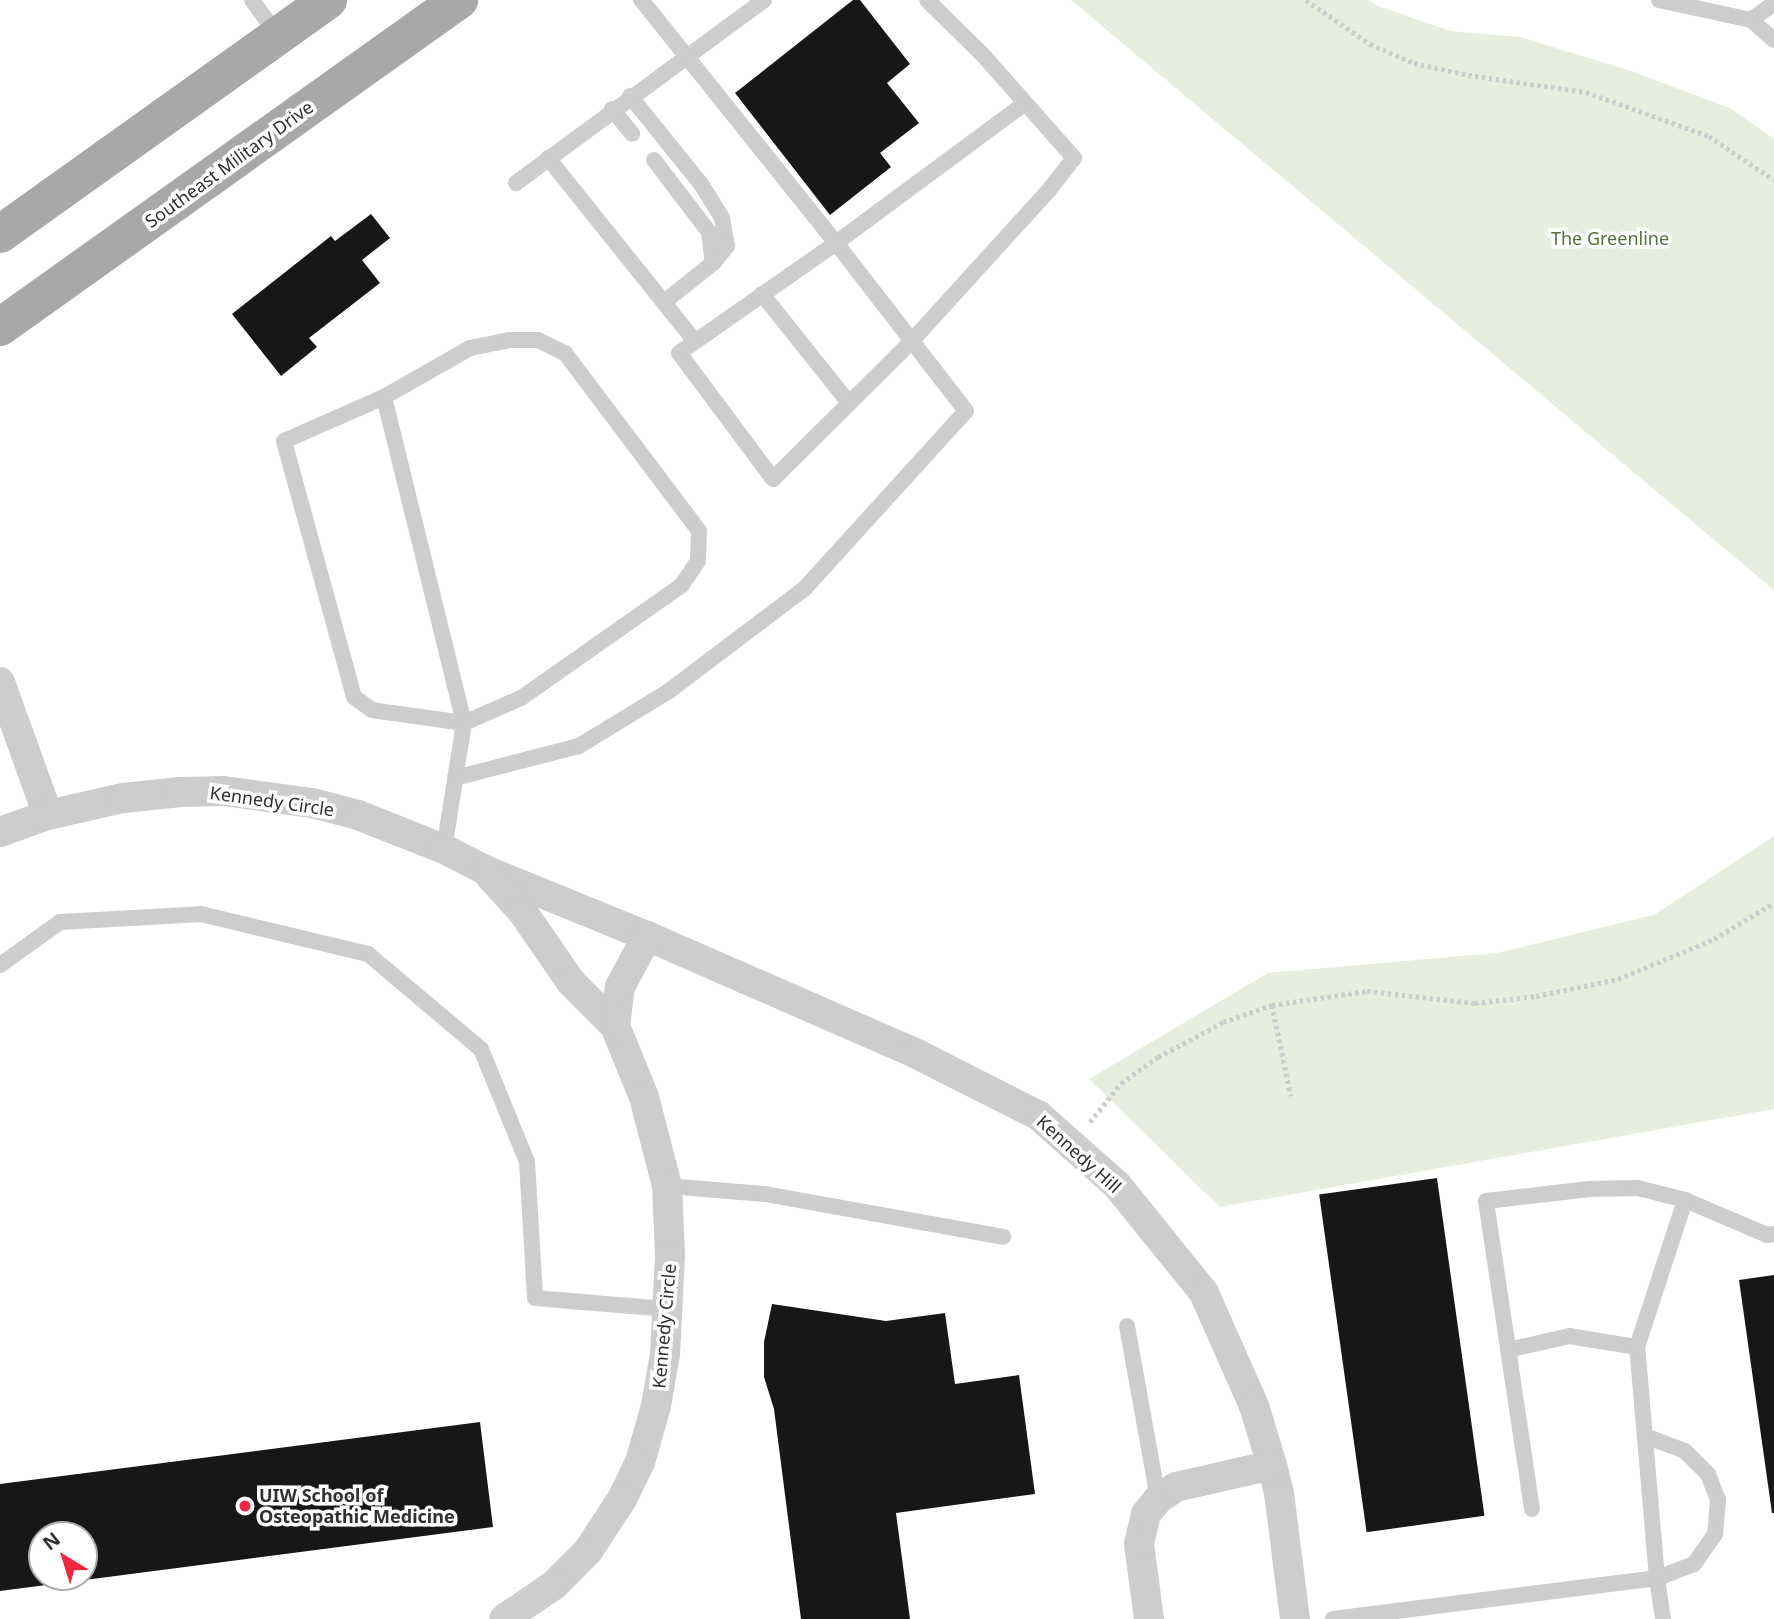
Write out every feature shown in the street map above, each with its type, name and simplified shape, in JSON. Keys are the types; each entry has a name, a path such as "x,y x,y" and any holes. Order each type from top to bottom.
{"main road":[{"path":"0,234 328,0"},
{"name":"Southeast Military Drive","path":"0,327 458,0"}],"street":[{"path":"0,682 48,815"},
{"name":"Kennedy Circle","path":"0,832 48,815 123,798 181,792 224,791 312,803 358,815 647,936 620,987 615,1026"},
{"name":"Kennedy Circle","path":"485,870 522,911 571,982 615,1026 643,1097 667,1186 670,1256 665,1353 656,1406 640,1462 622,1499 587,1551 554,1585 504,1619"},
{"name":"Kennedy Hill","path":"647,936 917,1054 1039,1116 1117,1185 1204,1293 1254,1406 1279,1493 1295,1619"},
{"path":"1149,1619 1139,1544 1146,1514 1158,1499 1176,1487 1272,1465"}],"lane":[{"path":"252,0 278,36"},
{"path":"455,778 579,746 669,691 805,588 966,411 836,243 641,0"},
{"path":"516,183 685,55 764,0"},
{"path":"927,0 1025,103 1074,158 1050,189 911,342 773,479 679,353 836,243 1025,103"},
{"path":"1659,0 1751,20 1774,40"},
{"path":"1751,20 1774,3"},
{"path":"630,96 701,184 722,218 727,246 713,263 664,302"},
{"path":"612,109 632,134"},
{"path":"548,158 694,340"},
{"path":"654,160 709,232 713,263"},
{"path":"762,294 849,403"},
{"path":"510,340 538,340 565,353 699,531 698,561 682,585 521,698 464,723 372,710 354,696 284,441 384,397 470,348 510,340"},
{"path":"384,397 464,723 444,849"},
{"path":"0,965 60,922 201,914 368,954 481,1049 527,1163 535,1298 667,1309"},
{"path":"667,1186 765,1194 1003,1237"},
{"path":"1532,1509 1486,1201 1589,1189 1638,1188 1685,1200 1767,1234 1774,1234"},
{"path":"1663,1619 1637,1348 1685,1200"},
{"path":"1127,1326 1158,1499"},
{"path":"1508,1350 1569,1336 1637,1348"},
{"path":"1333,1619 1657,1578 1694,1564 1716,1534 1718,1500 1709,1474 1685,1451 1645,1436"}],"path":[{"path":"1306,0 1370,44 1413,63 1468,75 1586,92 1709,136 1774,180"},
{"path":"1072,1145 1121,1083 1158,1057 1223,1022 1272,1005 1367,991 1475,1003 1560,991 1618,979 1669,959 1714,939 1774,903"},
{"path":"1272,1005 1291,1097"}],"green space":[{"name":"The Greenline","path":"1071,0 1369,0 1378,6 1450,31 1520,37 1628,70 1730,108 1774,139 1774,590"},
{"path":"1774,836 1774,1109 1220,1207 1089,1079 1268,973 1497,953 1654,915"}],"building":[{"path":"853,0 860,0 910,64 887,83 919,123 880,153 891,167 830,215 735,93"},
{"path":"371,214 390,238 362,260 380,283 309,338 317,347 281,376 232,314 331,236 335,241"},
{"path":"1437,1178 1484,1516 1367,1532 1319,1195"},
{"path":"1774,1275 1774,1513 1772,1513 1739,1280"},
{"path":"772,1304 886,1321 945,1313 955,1384 1019,1375 1035,1494 896,1513 910,1619 801,1619 774,1409 764,1377 764,1342"},
{"name":"UIW School of Osteopathic Medicine","path":"480,1422 493,1527 98,1578 98,1521 28,1521 28,1587 0,1591 0,1484"}],"place":[{"name":"UIW School of Osteopathic Medicine","path":"245,1506"}]}
